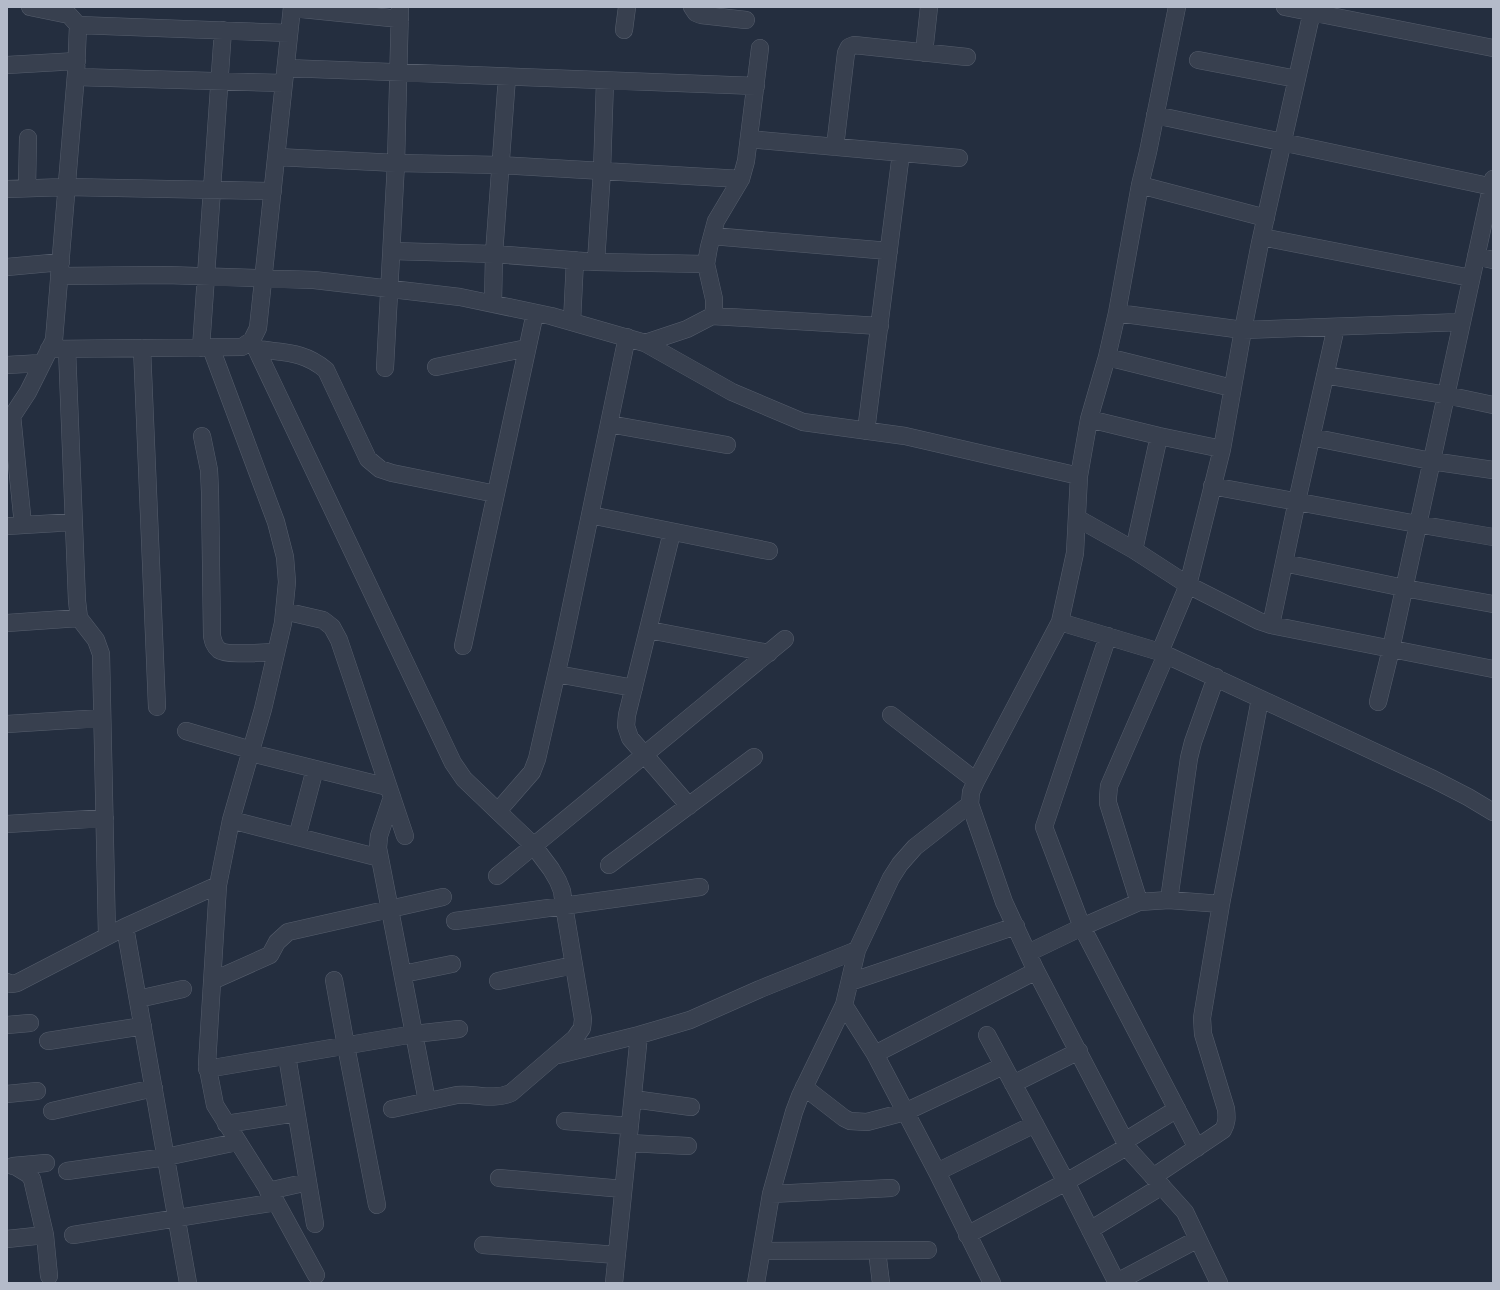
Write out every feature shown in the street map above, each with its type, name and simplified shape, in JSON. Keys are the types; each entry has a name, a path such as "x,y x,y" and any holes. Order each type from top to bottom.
{"street":[{"path":"30,7 69,14 78,24 76,69 54,340 28,392 10,420 15,526 74,522"},
{"path":"384,368 390,289 396,164 400,13 292,7 264,278 255,345 453,763 464,779 533,845 558,881 564,906 583,1019 582,1028 575,1038 510,1093 500,1097 467,1094 457,1095 392,1109"},
{"path":"624,30 627,7"},
{"path":"692,7 696,13 701,15 746,20"},
{"path":"924,53 929,7"},
{"path":"1177,7 1140,185 1117,313 1107,357 1089,419 1080,476 1075,553 1060,622 976,781 971,792 970,804 1004,902 1036,971 1079,1051 1126,1144 1185,1212 1219,1283"},
{"path":"1285,7 1313,10 1493,48"},
{"path":"1139,902 1108,803 1109,786 1163,654 1188,585 1222,449 1232,388 1262,237 1313,10"},
{"path":"78,24 289,33"},
{"path":"223,30 206,277 206,348 276,522 285,557 287,582 283,623 251,752 231,820 218,885 207,1069 215,1105 272,1196 316,1275"},
{"path":"835,147 846,53 849,47 854,45 967,57"},
{"path":"712,316 714,310 714,299 706,264 716,220 741,179 746,162 760,48"},
{"path":"1198,60 1297,79"},
{"path":"7,64 219,81 285,75 398,73 756,86"},
{"path":"493,304 494,254 507,77"},
{"path":"596,262 602,171 605,81"},
{"path":"1155,115 1492,184 1391,649 1378,702"},
{"path":"27,188 28,138"},
{"path":"749,139 959,158"},
{"path":"866,431 901,153"},
{"path":"277,157 396,164 501,165 741,179"},
{"path":"1140,185 1266,218"},
{"path":"7,189 67,187 273,191"},
{"path":"712,236 889,251"},
{"path":"1262,237 1471,278"},
{"path":"392,251 494,254 596,262 706,264"},
{"path":"1476,256 1493,260"},
{"path":"572,322 575,260"},
{"path":"7,266 206,277 314,280 460,297 572,322 645,343 732,392 803,422 905,436 1080,476"},
{"path":"463,646 535,313"},
{"path":"1117,313 1243,330 1462,322"},
{"path":"645,343 687,329 712,316 880,326"},
{"path":"1271,625 1336,327"},
{"path":"498,811 532,772 537,759 557,674 627,338"},
{"path":"7,365 67,349 206,348 242,347 255,345 298,354 315,361 326,370 368,459 380,469 392,473 496,494"},
{"path":"142,348 157,707"},
{"path":"436,367 527,348"},
{"path":"67,349 76,601 79,618 96,640 101,654 107,936"},
{"path":"1107,357 1232,388"},
{"path":"1325,375 1446,395 1493,405"},
{"path":"1089,419 1222,449"},
{"path":"609,424 727,445"},
{"path":"202,436 209,470 212,636 214,645 220,651 229,653 276,652"},
{"path":"1134,550 1159,436"},
{"path":"1311,437 1431,461 1493,470"},
{"path":"1212,486 1417,524 1493,536"},
{"path":"590,515 769,551"},
{"path":"1077,518 1134,550 1188,585 1247,615 1271,625 1493,669"},
{"path":"672,532 627,715 626,726 630,738 689,806"},
{"path":"1284,563 1404,588 1493,604"},
{"path":"284,611 323,620 332,627 339,640 405,836"},
{"path":"7,623 79,618"},
{"path":"1060,622 1163,654 1216,677 1433,779 1493,812"},
{"path":"649,630 769,653"},
{"path":"1108,636 1044,827 1082,926 1197,1148"},
{"path":"497,876 785,639"},
{"path":"557,674 634,688"},
{"path":"1169,900 1189,758 1193,742 1216,677"},
{"path":"1090,1230 1158,1182 1197,1148 1223,1130 1226,1125 1226,1109 1202,1034 1202,1027 1221,904 1260,699"},
{"path":"891,715 976,781"},
{"path":"7,724 102,718"},
{"path":"186,731 251,752 315,769 390,792"},
{"path":"610,865 754,756"},
{"path":"297,837 315,769"},
{"path":"390,792 379,836 378,848 427,1101"},
{"path":"756,1283 771,1194 794,1112 804,1087 844,1005 857,950 891,878 900,864 915,847 970,804"},
{"path":"7,824 105,818"},
{"path":"231,820 380,858"},
{"path":"7,982 11,984 17,983 125,927 218,885"},
{"path":"455,921 700,887"},
{"path":"212,981 270,955 277,942 288,932 443,898"},
{"path":"1028,953 1082,926 1139,902 1169,900 1221,904"},
{"path":"850,982 1016,926"},
{"path":"125,927 188,1283"},
{"path":"554,1056 639,1035 690,1020 760,989 857,950"},
{"path":"402,974 452,964"},
{"path":"498,981 574,965"},
{"path":"875,1054 1036,971"},
{"path":"334,980 377,1204"},
{"path":"138,1000 183,989"},
{"path":"844,1005 875,1054 937,1172 992,1283"},
{"path":"7,1025 30,1023"},
{"path":"48,1042 143,1026"},
{"path":"207,1069 414,1034 459,1029"},
{"path":"614,1283 639,1035"},
{"path":"987,1035 1066,1182 1117,1283 1198,1239"},
{"path":"1013,1084 1079,1051"},
{"path":"287,1056 315,1224"},
{"path":"804,1087 850,1122 867,1122 905,1112 1003,1066"},
{"path":"52,1111 154,1088"},
{"path":"7,1094 37,1091"},
{"path":"633,1098 691,1107"},
{"path":"967,1235 1066,1182 1126,1144 1177,1109"},
{"path":"226,1124 296,1113"},
{"path":"565,1121 688,1146"},
{"path":"937,1172 1035,1124"},
{"path":"67,1172 166,1157 237,1142"},
{"path":"11,1166 46,1163"},
{"path":"11,1166 28,1174 32,1179 45,1235 49,1276"},
{"path":"499,1178 623,1189"},
{"path":"72,1235 177,1218 272,1196 308,1182"},
{"path":"771,1194 891,1188"},
{"path":"7,1239 45,1235"},
{"path":"483,1245 617,1255"},
{"path":"762,1251 928,1250"},
{"path":"877,1251 881,1283"}]}
